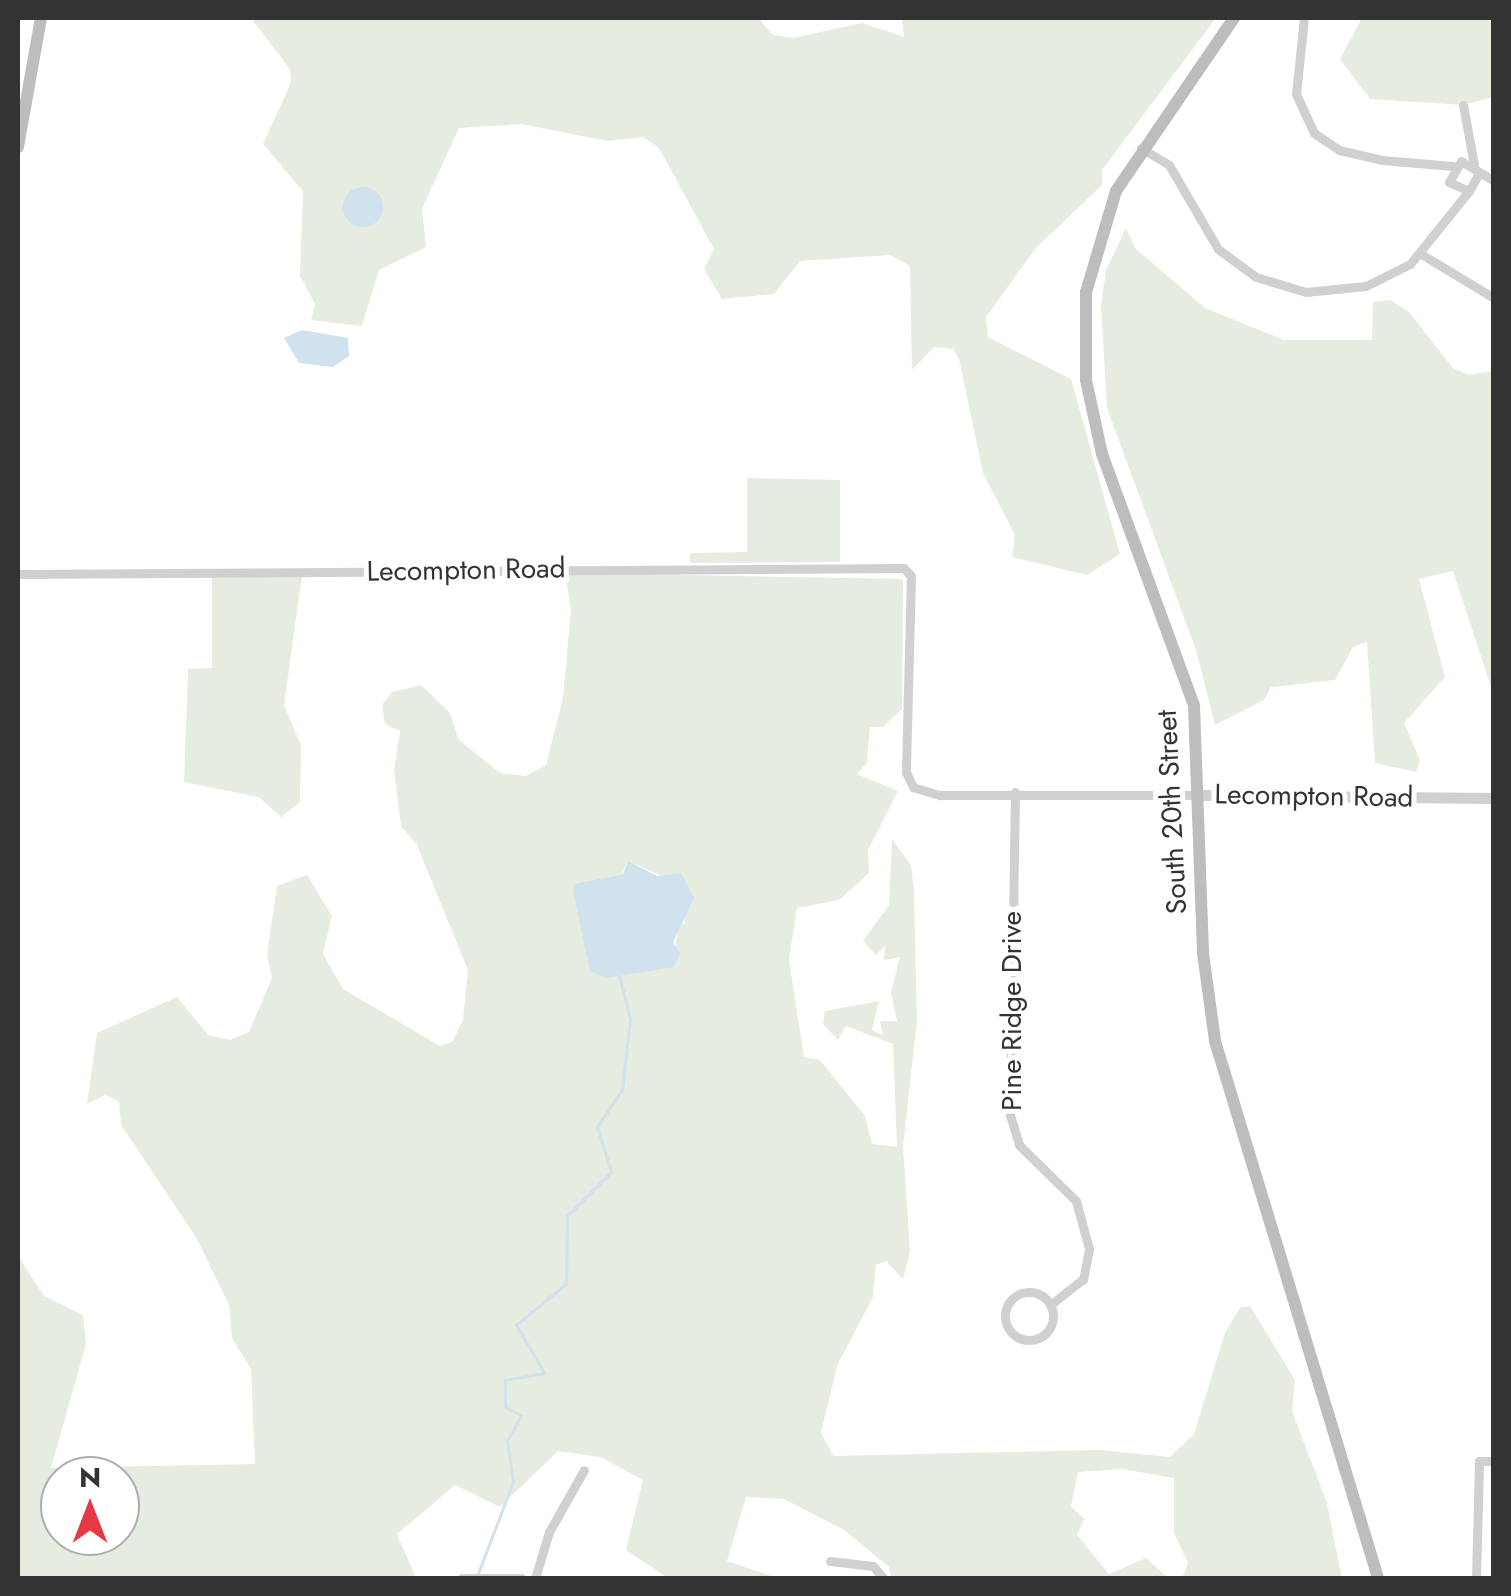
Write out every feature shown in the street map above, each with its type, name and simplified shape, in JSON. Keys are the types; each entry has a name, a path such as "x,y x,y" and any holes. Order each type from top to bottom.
{"main road":[{"path":"18,147 41,18"},
{"name":"South 20th Street","path":"1234,18 1139,146 1090,270 1086,380 1102,454 1189,685 1201,795 1203,953 1215,1041 1378,1578"}],"street":[{"path":"1304,18 1294,106 1314,133 1339,150 1424,168 1455,164 1476,169 1494,183"},
{"path":"1463,105 1476,169 1471,190"},
{"path":"1451,211 1450,184 1467,132"},
{"path":"1139,146 1169,166 1203,231 1236,262 1273,284 1326,292 1389,277 1421,254 1471,190 1494,183"},
{"path":"1424,168 1450,184 1471,190"},
{"path":"1236,262 1244,252"},
{"path":"1421,254 1494,298"},
{"name":"Lecompton Road","path":"18,574 904,568 910,576 906,772 920,792 1494,798"},
{"name":"Pine Ridge Drive","path":"1015,792 1010,1115 1019,1145 1076,1201 1090,1249 1083,1279 1050,1305"},
{"name":"Pine Ridge Drive","path":"1037,1294 1050,1305 1052,1322 1038,1339 1016,1337 1007,1326 1007,1306 1016,1296 1037,1294"},
{"path":"1476,1578 1479,1461 1494,1461"},
{"path":"535,1578 550,1532 584,1470"},
{"path":"830,1561 873,1566 884,1578"},
{"path":"462,1578 521,1578"}],"shaded area":[{"path":"251,18 758,18 773,35 793,38 862,23 904,37 902,18 1216,18 1102,170 1102,185 1036,248 986,317 988,337 1071,379 1120,554 1087,575 1012,557 1015,535 983,473 959,359 953,349 934,347 912,370 910,266 890,255 800,261 774,294 722,299 704,269 714,249 659,148 643,137 607,141 521,124 459,128 422,209 426,247 379,270 362,326 311,320 315,304 300,276 303,191 263,144 291,83 290,69"},
{"path":"1362,18 1493,18 1493,97 1463,105 1370,99 1340,59"},
{"path":"1126,228 1135,248 1205,308 1284,340 1372,340 1373,302 1390,300 1409,312 1453,368 1468,375 1493,371 1493,693 1453,571 1419,579 1445,677 1404,723 1420,760 1416,772 1375,763 1367,642 1353,647 1335,680 1271,687 1264,700 1215,725 1196,650 1107,408 1101,305 1106,270"},
{"path":"747,478 840,480 840,562 690,563 690,553 747,552"},
{"path":"565,573 903,579 902,709 883,727 870,727 867,763 857,774 898,791 868,850 869,873 839,900 797,908 789,960 804,1057 820,1060 865,1116 872,1144 897,1147 893,1044 846,1026 838,1040 823,1024 825,1011 879,1001 872,1030 883,1035 880,1021 897,1021 891,993 900,957 884,960 885,946 876,955 863,941 889,905 892,839 911,865 914,892 917,1021 903,1146 910,1251 903,1279 886,1261 876,1265 873,1297 837,1366 821,1433 834,1456 1099,1450 1170,1457 1194,1434 1225,1333 1240,1308 1250,1306 1295,1380 1292,1411 1327,1503 1342,1578 1182,1578 1188,1563 1174,1533 1174,1478 1122,1469 1078,1472 1071,1506 1084,1519 1077,1535 1109,1574 1146,1558 1168,1578 891,1578 889,1567 844,1530 784,1499 746,1497 727,1561 777,1578 668,1578 626,1550 643,1480 600,1457 558,1451 500,1507 455,1485 397,1534 416,1578 18,1578 18,1256 44,1296 83,1315 86,1344 54,1456 40,1456 40,1556 140,1556 140,1466 255,1464 251,1369 232,1338 229,1305 196,1237 121,1125 119,1101 105,1095 87,1104 97,1033 177,997 208,1035 230,1040 249,1032 272,978 267,954 277,886 307,875 332,916 323,954 343,989 440,1046 452,1042 463,1020 468,970 417,845 401,826 394,770 400,731 385,724 382,705 392,692 421,685 450,713 459,740 500,773 526,776 546,765 563,698 571,610","holes":["628,861 664,877 686,924 679,923 675,949 658,968 640,972 577,883 622,874"]},
{"path":"302,576 284,705 301,745 300,802 281,817 259,797 184,782 188,669 212,668 212,577"}],"water":[{"path":"363,187 377,193 383,207 377,221 363,227 349,221 343,207 349,193"},
{"path":"302,330 348,338 349,356 333,367 299,363 284,338"},
{"path":"628,861 657,876 681,873 694,898 673,942 680,954 674,967 606,978 590,971 573,891 577,883 623,874"}],"waterway":[{"path":"477,1576 513,1482 507,1441 521,1416 505,1407 505,1380 544,1373 516,1325 566,1284 567,1216 611,1172 597,1127 622,1090 630,1019 619,976"}]}
